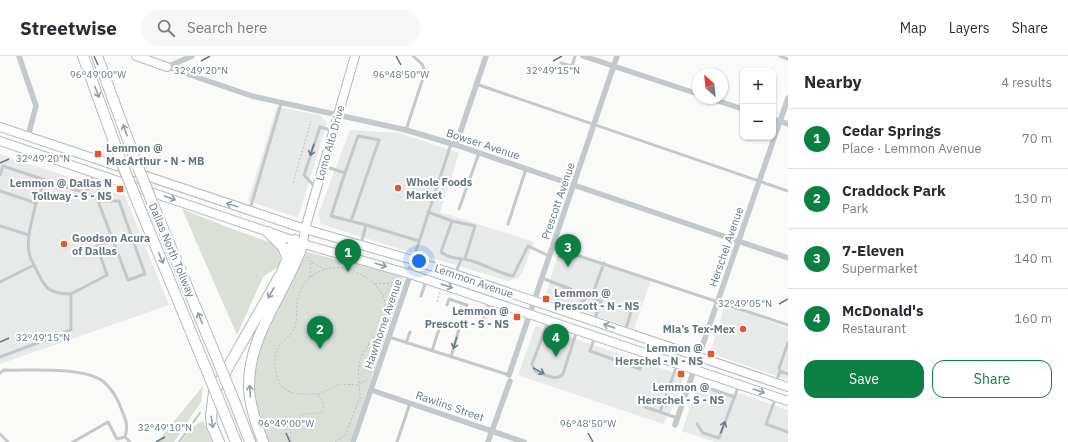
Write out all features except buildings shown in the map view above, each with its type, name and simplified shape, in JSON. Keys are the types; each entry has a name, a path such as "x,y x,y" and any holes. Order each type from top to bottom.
{"highway":[{"name":"Dallas North Tollway","path":"83,56 121,161 236,442"},
{"name":"Dallas North Tollway","path":"97,56 138,167 250,442"},
{"path":"268,232 283,247 288,259"},
{"path":"219,442 212,426 211,416 214,392 251,330 288,259 301,246"},
{"path":"262,442 250,397 251,359 256,342 291,274 301,246"}],"main road":[{"path":"136,56 167,67"},
{"name":"Lomo Alto Drive","path":"301,246 304,229 355,56"},
{"name":"Lemmon Avenue","path":"0,126 304,229 413,260 788,387"},
{"name":"Lemmon Avenue","path":"0,141 268,232 301,246 426,279 788,401"},
{"path":"94,173 101,161"}],"street":[{"path":"19,56 36,106 28,136"},
{"path":"167,67 192,56"},
{"name":"Hawthorne Avenue","path":"453,144 486,56"},
{"path":"583,56 692,92"},
{"name":"Prescott Avenue","path":"488,442 617,56"},
{"name":"Bowser Avenue","path":"167,67 252,96 282,104 406,130 453,144 788,258"},
{"name":"Herschel Avenue","path":"675,425 788,98"},
{"path":"728,104 740,108"},
{"path":"776,120 788,124"},
{"name":"Hawthorne Avenue","path":"353,442 410,274 413,260"},
{"name":"Rawlins Street","path":"371,390 524,442"}],"lane":[{"path":"406,130 425,72 422,64 413,56"},
{"path":"561,63 572,66 575,56"},
{"path":"780,56 788,59"},
{"path":"476,84 788,191"},
{"path":"249,210 282,104"},
{"path":"316,189 304,175 320,127 333,131"},
{"path":"351,221 379,140 358,136 331,216 419,241"},
{"name":"Hawthorne Avenue","path":"413,260 428,212 453,144"},
{"path":"459,209 479,153"},
{"path":"0,175 3,166 95,197 98,201 128,280 145,274 119,200 98,201"},
{"path":"323,166 345,173"},
{"path":"508,224 526,169"},
{"path":"86,193 94,173"},
{"path":"48,181 44,184 36,203 29,235 29,257 49,290 57,294 71,294 107,275 97,246 112,240"},
{"path":"0,191 36,203"},
{"path":"428,212 452,221 475,226 465,259"},
{"path":"452,221 441,252 450,258 460,260 465,259 498,273 513,276 528,246 550,256"},
{"path":"361,246 366,225"},
{"path":"0,226 29,235"},
{"path":"552,247 718,300 788,325"},
{"path":"455,274 460,260"},
{"path":"576,315 580,303 594,293 604,263"},
{"path":"0,282 34,265"},
{"path":"542,278 601,301 594,321"},
{"path":"421,296 426,279"},
{"path":"555,308 564,287"},
{"path":"0,357 71,330 71,294"},
{"path":"447,305 449,299 467,305 465,311"},
{"path":"484,318 491,300"},
{"path":"625,332 633,305"},
{"path":"549,320 532,364 535,371 554,378 562,374 577,329"},
{"path":"432,351 441,323"},
{"path":"451,357 459,329"},
{"path":"406,343 410,332"},
{"path":"596,336 590,351 640,369 646,353"},
{"path":"389,337 510,378"},
{"path":"776,383 780,371 779,368 788,343"},
{"path":"660,412 678,363"},
{"path":"0,373 4,370 71,372 98,378 105,382 119,402 128,427 125,437"},
{"path":"780,371 788,374"},
{"path":"697,424 703,433 719,438 739,384"},
{"path":"708,388 734,397"},
{"path":"776,397 766,424 788,432"},
{"path":"397,442 410,403"},
{"path":"645,407 677,418"},
{"path":"73,442 108,422 117,439 125,437"},
{"path":"0,434 8,442"},
{"path":"125,437 130,442"}],"path":[{"path":"293,183 311,121"},
{"path":"301,246 311,262 324,269"},
{"path":"311,262 310,277 298,298 294,328 278,347 274,364 275,371 285,388 290,392 318,394 340,384 359,386"},
{"path":"310,277 324,269 334,267 353,270 374,284 382,296 385,310 384,318 378,334 362,357 359,368 360,398 346,434 335,442"},
{"path":"374,284 392,283 402,279"},
{"path":"382,296 392,283"},
{"path":"437,302 440,292"},
{"path":"359,386 361,382 367,381"},
{"path":"291,442 291,432 294,421 302,415 322,412 325,407 322,392"},
{"path":"318,394 322,398"}],"shaded area":[{"path":"277,107 320,115 327,123 298,218 248,201"},
{"path":"350,130 399,133 459,153 440,212 534,242 522,273 518,278 508,281 426,256 425,257 321,224 318,215"},
{"path":"0,154 125,196 169,305 0,364"},
{"path":"182,209 277,245 282,264 263,277 237,335"},
{"path":"559,251 651,280 634,329 545,298"},
{"path":"307,252 394,274 401,277 404,281 350,442 266,442 256,409 253,389 253,375 259,348 264,334 293,280 302,257"},
{"path":"725,305 788,328 788,380 710,353"},
{"path":"537,326 681,375 682,383 671,411 663,424 518,375 535,327"},
{"path":"704,385 729,393 741,394 788,410 788,442 715,442 682,431 697,387 702,388"},
{"path":"203,386 201,402 174,442 157,442"},
{"path":"203,421 212,442 181,442 192,427"}],"waterway":[{"path":"179,442 200,413"}],"place":[{"name":"Lemmon @ MacArthur - N - MB","path":"98,154"},
{"name":"Whole Foods Market","path":"398,188"},
{"name":"Lemmon @ Dallas N Tollway - S - NS","path":"120,189"},
{"name":"Goodson Acura of Dallas","path":"64,244"},
{"name":"7-Eleven","path":"568,267"},
{"name":"Cedar Springs","path":"348,272"},
{"name":"Lemmon @ Prescott - N - NS","path":"546,299"},
{"name":"Lemmon @ Prescott - S - NS","path":"517,317"},
{"name":"Mia’s Tex-Mex","path":"743,329"},
{"name":"Craddock Park","path":"320,349"},
{"name":"Lemmon @ Herschel - N - NS","path":"711,354"},
{"name":"McDonald's","path":"556,357"},
{"name":"Lemmon @ Herschel - S - NS","path":"681,374"}]}
